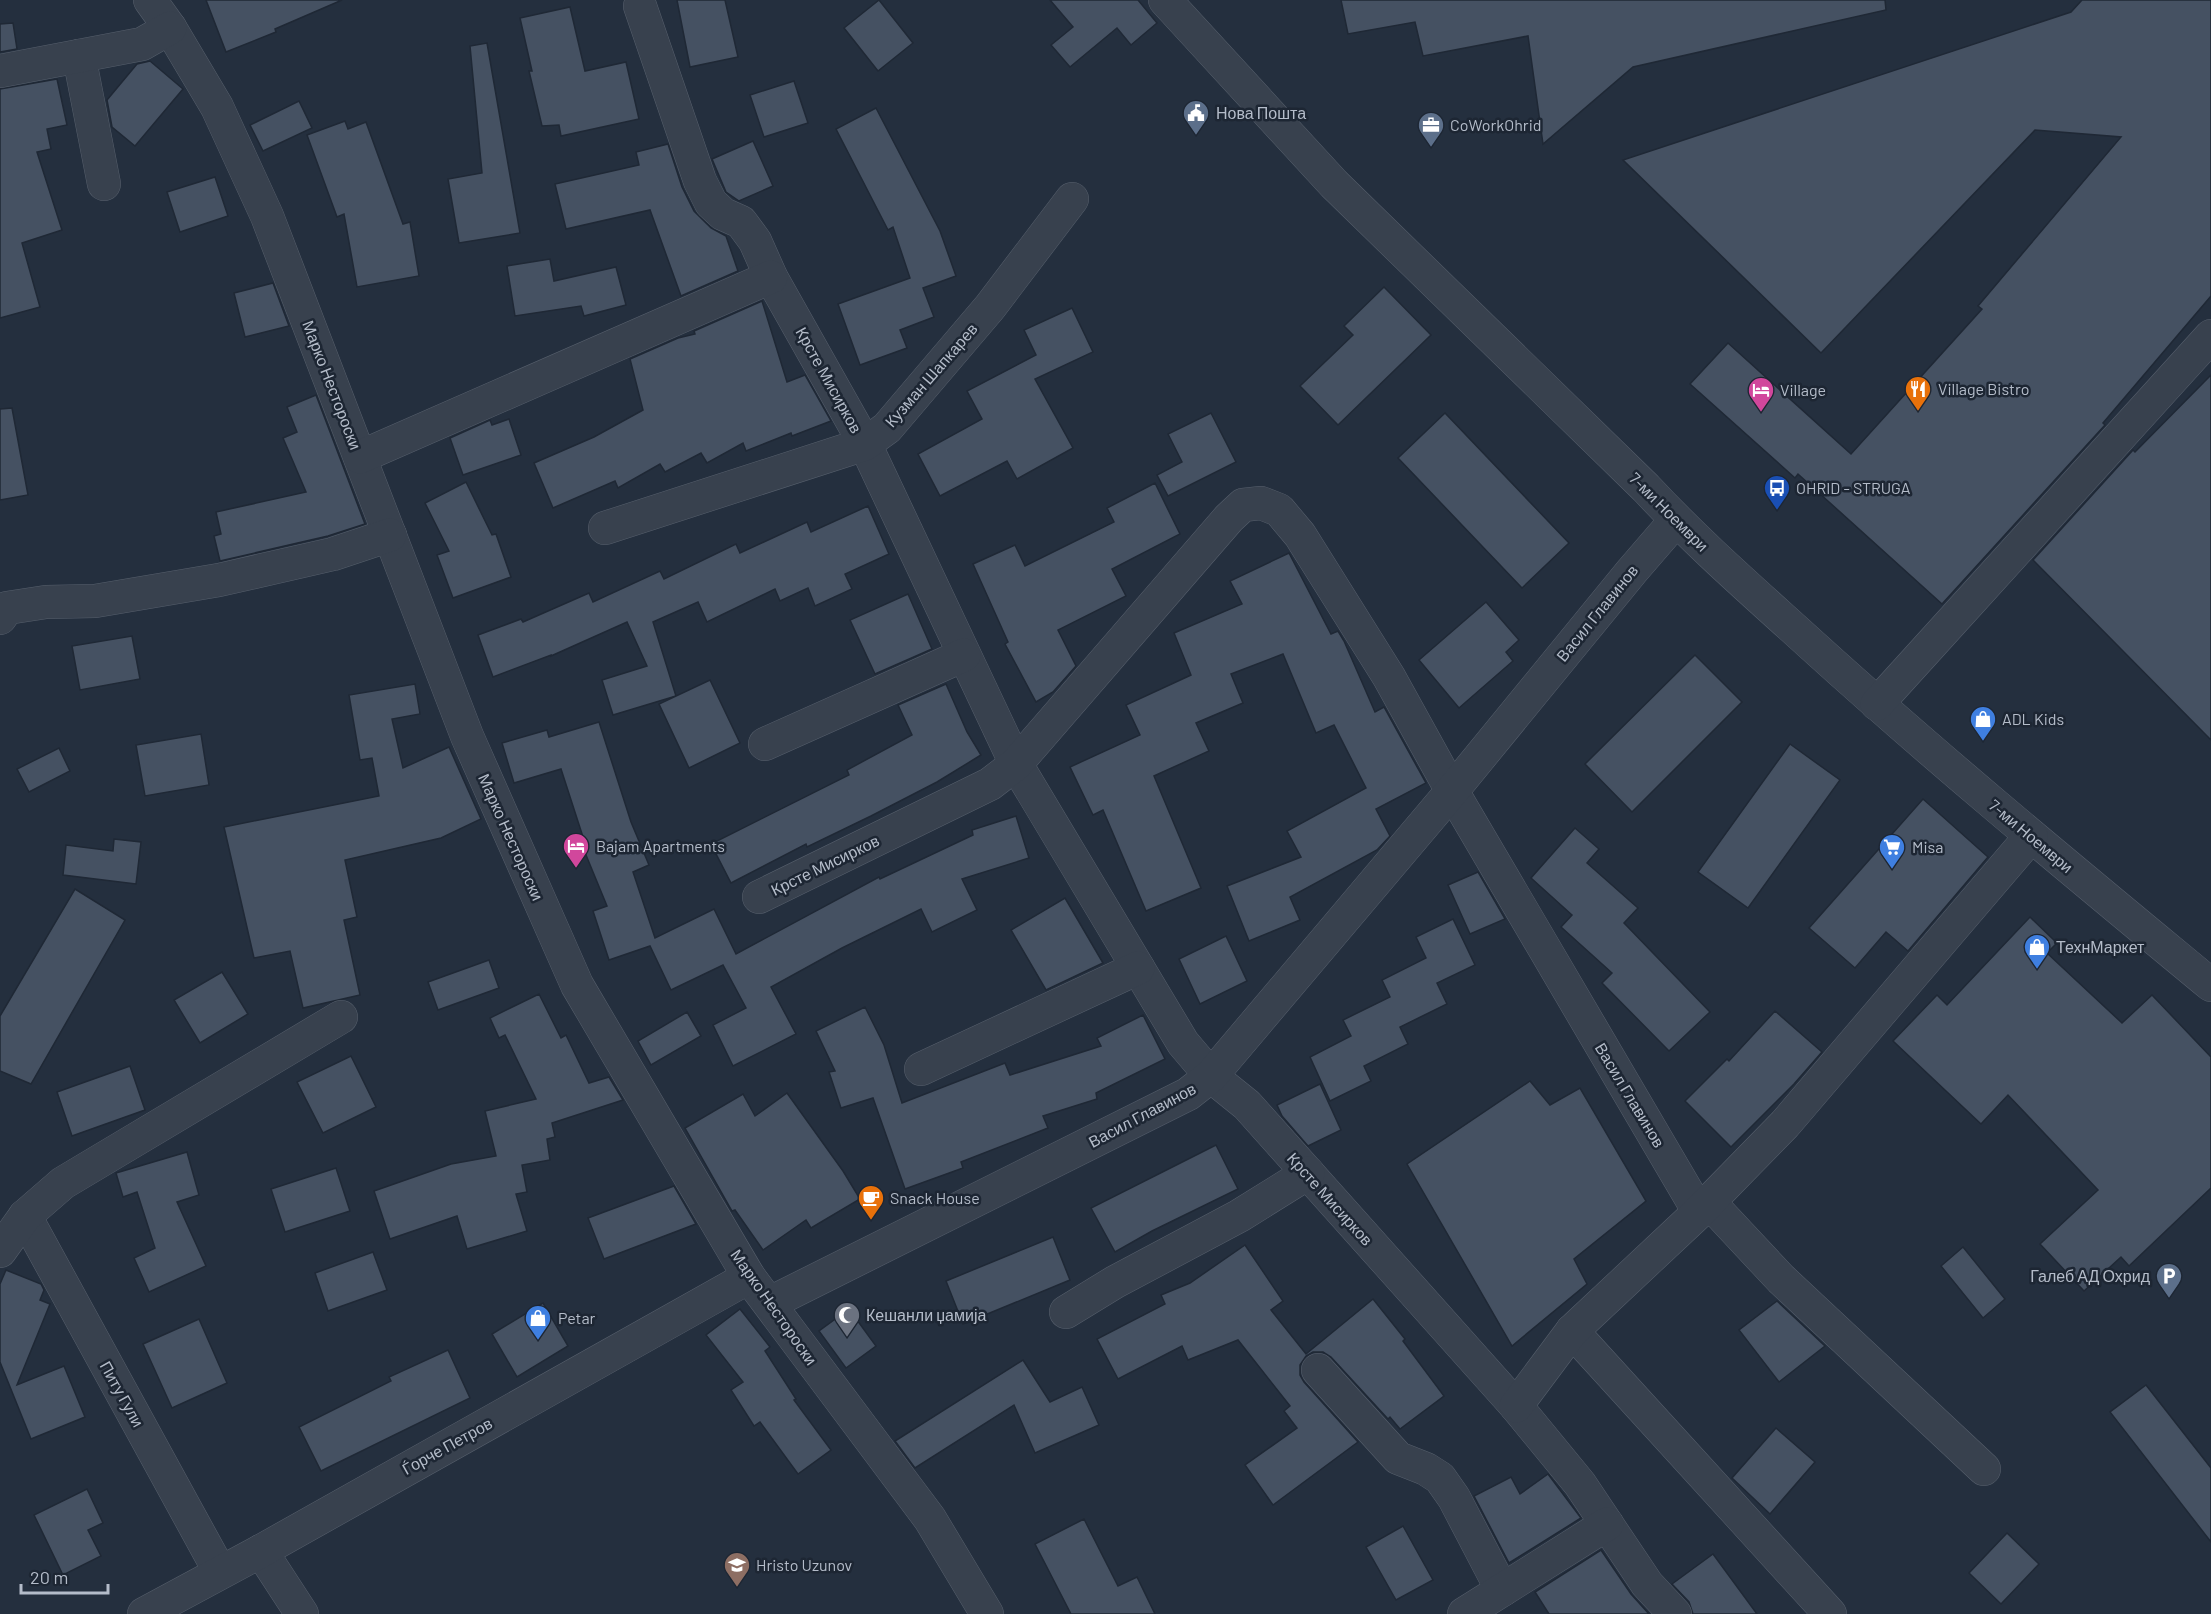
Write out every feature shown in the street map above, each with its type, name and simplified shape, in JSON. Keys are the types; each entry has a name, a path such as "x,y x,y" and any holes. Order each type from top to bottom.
{"street":[{"name":"Марко Нестороски","path":"150,0 170,28 217,107 267,216 466,736 577,985 749,1277 930,1519 987,1614"},
{"name":"7-ми Ноември","path":"1165,0 1334,184 1725,568 2005,815 2211,985"},
{"name":"Крсте Мисирков","path":"640,6 700,181 711,203 723,214 741,222 755,241 771,277 865,444 1016,764 1183,1043 1211,1076 1247,1105 1516,1406 1580,1484 1647,1584 1675,1614"},
{"path":"0,71 142,44 170,28"},
{"path":"79,56 104,184"},
{"name":"Кузман Шапкарев","path":"605,528 865,444 887,428 990,307 1072,200"},
{"path":"360,457 771,277"},
{"path":"1877,704 2211,336"},
{"name":"Васил Главинов","path":"1261,503 1279,510 1300,535 1389,677 1452,791 1704,1207 1984,1469"},
{"name":"Крсте Мисирков","path":"759,897 990,784 1016,764 1229,518 1243,505 1261,503"},
{"name":"Васил Главинов","path":"770,1303 1188,1094 1211,1076 1452,791 1676,520"},
{"path":"0,618 7,608 46,602 95,601 219,580 333,554 390,535"},
{"path":"765,744 964,655"},
{"path":"1516,1406 1572,1330 1704,1207 1785,1124 2031,836"},
{"path":"921,1069 1138,968"},
{"path":"0,1251 25,1216 63,1183 341,1017"},
{"path":"1066,1312 1115,1282 1239,1216 1308,1173"},
{"name":"Питу Гули","path":"25,1216 220,1572"},
{"name":"Ѓорче Петров","path":"144,1614 261,1551 749,1277"},
{"path":"1572,1330 1830,1614"},
{"path":"1318,1370 1398,1458 1426,1469 1440,1478 1454,1498 1502,1590"},
{"path":"1464,1614 1607,1524"},
{"path":"261,1551 302,1614"}],"building":[{"path":"206,0 342,0 275,29 276,32 226,52"},
{"path":"677,0 725,0 738,57 690,67"},
{"path":"879,0 913,43 878,71 844,28"},
{"path":"1050,0 1138,0 1157,23 1131,45 1117,28 1070,67 1051,45 1073,27"},
{"path":"1341,0 1885,0 1886,10 1633,67 1543,144 1528,36 1423,56 1415,22 1348,34"},
{"path":"2082,0 2211,0 2211,296 2103,423 2105,425 1942,604 1798,474 1795,478 1690,384 1728,343 1851,454 1982,309 1978,306 2121,137 2035,130 1821,353 1623,160 2071,12"},
{"path":"570,7 585,71 626,62 639,119 561,136 559,125 542,126 520,18"},
{"path":"13,23 17,49 0,52 0,24"},
{"path":"487,43 520,233 459,243 448,179 482,173 470,46"},
{"path":"150,61 183,89 135,146 112,127 107,100 137,64"},
{"path":"57,79 67,125 47,129 51,149 37,152 62,230 22,243 40,307 0,318 0,89"},
{"path":"794,81 808,123 764,137 750,95"},
{"path":"299,101 312,128 263,151 250,125"},
{"path":"876,108 940,231 956,276 923,288 934,317 900,330 907,348 860,365 838,304 910,278 893,227 888,230 836,129"},
{"path":"345,121 348,129 366,122 403,224 410,222 419,276 357,287 344,214 337,217 307,135"},
{"path":"753,141 773,186 739,201 726,192 712,159"},
{"path":"668,144 682,187 694,211 711,228 726,236 738,271 681,296 650,210 566,229 555,184 639,165 636,152"},
{"path":"215,177 228,216 180,232 167,192"},
{"path":"550,259 554,281 616,267 626,305 584,316 581,306 515,316 507,266"},
{"path":"273,283 289,326 245,337 234,293"},
{"path":"1384,287 1431,335 1338,425 1300,386 1353,335 1344,326"},
{"path":"762,301 787,382 805,375 831,421 792,436 791,433 746,451 743,443 707,463 701,453 665,472 660,464 618,488 615,481 553,508 534,463 594,437 643,410 630,359 678,338 695,334 694,331"},
{"path":"1072,308 1093,352 1035,379 1073,448 1017,479 1007,461 940,496 918,454 982,419 967,391 1036,355 1024,330"},
{"path":"2211,375 2211,740 2033,560 2133,450 2135,452"},
{"path":"316,395 365,524 328,536 220,561 214,536 221,534 216,512 306,492 283,438 297,432 287,407"},
{"path":"12,408 28,495 0,500 0,409"},
{"path":"1211,413 1236,462 1168,496 1157,475 1182,462 1168,434"},
{"path":"1445,413 1569,543 1522,588 1398,458"},
{"path":"509,419 521,455 463,475 450,438 490,420 492,425"},
{"path":"466,482 492,535 496,534 511,577 453,598 437,555 449,551 425,503"},
{"path":"1155,483 1180,534 1112,569 1126,596 1058,630 1076,666 1053,692 1036,702 1005,644 1008,642 973,564 1015,545 1025,566 1114,522 1107,508"},
{"path":"868,506 889,554 845,574 852,589 815,606 808,588 780,601 775,589 707,622 698,602 653,622 676,696 613,715 602,680 647,666 627,622 551,656 493,677 478,635 521,619 523,622 589,593 593,602 660,571 664,579 736,544 740,553 807,522 811,532"},
{"path":"1289,553 1331,634 1338,631 1344,641 1375,712 1384,707 1426,783 1376,809 1390,836 1377,850 1290,897 1300,920 1249,941 1227,886 1301,857 1287,831 1366,788 1334,725 1316,733 1283,654 1231,674 1243,703 1196,723 1209,751 1154,776 1201,888 1146,911 1103,810 1093,815 1070,767 1140,735 1126,705 1191,675 1174,633 1242,604 1230,581"},
{"path":"908,594 932,649 875,674 850,620"},
{"path":"1486,602 1519,640 1506,652 1513,661 1459,708 1419,660"},
{"path":"132,636 140,679 80,690 72,646"},
{"path":"1695,655 1742,702 1632,812 1585,764"},
{"path":"710,680 740,743 689,768 659,704"},
{"path":"415,684 420,714 392,719 403,768 449,747 481,819 441,838 345,860 357,917 344,920 360,995 303,1008 290,951 254,958 224,827 379,796 372,758 360,760 349,695"},
{"path":"946,684 967,732 981,755 937,782 871,816 807,847 806,844 731,883 711,844 849,775 847,770 912,735 898,705"},
{"path":"599,722 631,822 649,865 633,872 655,938 714,909 736,954 879,877 880,879 973,835 972,830 1016,816 1029,858 962,879 977,910 932,932 921,909 842,948 771,987 796,1034 733,1066 713,1025 746,1008 723,965 671,990 650,946 609,960 593,911 607,906 579,838 583,837 561,769 514,783 502,743 547,730 549,737"},
{"path":"201,734 209,785 145,796 136,745"},
{"path":"1790,744 1840,780 1748,908 1698,872"},
{"path":"59,748 70,771 29,792 17,769"},
{"path":"1923,799 1988,857 1908,951 1886,932 1855,968 1809,928"},
{"path":"1575,828 1599,849 1587,863 1638,908 1624,923 1710,1012 1669,1051 1602,983 1612,973 1561,927 1572,915 1531,878"},
{"path":"114,839 141,842 136,884 63,875 66,845 113,851"},
{"path":"1478,872 1505,919 1470,934 1448,885"},
{"path":"75,889 125,920 31,1084 0,1071 0,1016"},
{"path":"1065,898 1103,963 1046,990 1011,930"},
{"path":"2030,917 2057,943 2047,953 2122,1023 2152,995 2211,1057 2211,1188 2129,1266 2121,1257 2084,1291 2040,1244 2098,1190 2008,1095 1981,1124 1893,1041 1937,995 1947,1005"},
{"path":"1453,919 1475,965 1437,983 1447,1004 1400,1027 1408,1044 1364,1066 1371,1081 1330,1101 1310,1057 1351,1036 1343,1020 1390,997 1382,980 1426,958 1416,937"},
{"path":"1226,936 1247,981 1200,1004 1179,959"},
{"path":"489,960 499,988 438,1010 428,982"},
{"path":"222,972 248,1014 200,1043 174,1000"},
{"path":"539,994 561,1038 566,1035 589,1083 609,1077 623,1100 552,1123 555,1137 547,1139 550,1160 522,1165 527,1192 516,1194 527,1231 467,1249 457,1216 390,1239 374,1191 451,1164 496,1156 485,1111 536,1099 505,1035 499,1038 490,1018"},
{"path":"865,1007 884,1045 902,1103 1005,1063 1010,1075 1101,1046 1097,1038 1143,1015 1165,1059 1096,1093 1097,1099 1043,1116 1048,1128 961,1162 963,1168 905,1189 873,1098 841,1108 829,1072 835,1071 816,1031"},
{"path":"1775,1011 1822,1052 1794,1084 1731,1147 1685,1101 1727,1059 1729,1061"},
{"path":"687,1012 701,1036 651,1065 638,1041"},
{"path":"351,1056 376,1107 323,1133 297,1082"},
{"path":"130,1066 145,1110 72,1136 57,1092"},
{"path":"1530,1081 1550,1105 1580,1088 1646,1201 1574,1259 1587,1284 1512,1346 1407,1164"},
{"path":"1320,1084 1341,1130 1308,1146 1282,1116 1277,1105"},
{"path":"787,1093 843,1171 860,1199 811,1228 806,1220 763,1250 735,1210 732,1211 685,1128 743,1094 755,1116"},
{"path":"1216,1145 1238,1189 1152,1231 1115,1252 1091,1208"},
{"path":"187,1152 199,1195 177,1202 206,1266 149,1292 134,1258 155,1248 137,1192 123,1197 116,1173"},
{"path":"336,1168 350,1211 285,1232 271,1189"},
{"path":"674,1186 696,1224 604,1259 588,1218"},
{"path":"1053,1237 1070,1280 963,1324 946,1281"},
{"path":"1245,1245 1283,1301 1271,1310 1306,1354 1373,1299 1405,1339 1403,1341 1444,1396 1400,1429 1331,1357 1323,1352 1313,1352 1306,1356 1300,1365 1300,1375 1304,1382 1358,1442 1273,1505 1245,1465 1297,1428 1284,1411 1290,1406 1238,1340 1188,1360 1182,1346 1118,1379 1097,1339 1165,1304 1161,1295 1190,1283"},
{"path":"1963,1247 2005,1299 1983,1318 1941,1266"},
{"path":"373,1252 387,1290 328,1311 315,1273"},
{"path":"6,1270 41,1284 44,1290 40,1300 50,1304 17,1385 64,1366 85,1417 31,1439 0,1362 0,1284"},
{"path":"1777,1301 1825,1346 1779,1382 1739,1330"},
{"path":"543,1303 568,1346 517,1377 492,1334"},
{"path":"740,1309 770,1347 765,1351 796,1399 794,1400 831,1450 798,1474 760,1422 754,1426 731,1390 743,1382 706,1335"},
{"name":"Кешанли џамија","path":"849,1309 876,1346 846,1368 819,1331"},
{"path":"199,1319 227,1383 172,1408 143,1344"},
{"path":"448,1350 470,1398 321,1471 299,1427 391,1381 389,1377"},
{"path":"1023,1360 1050,1402 1082,1387 1099,1425 1035,1453 1014,1405 915,1468 895,1441"},
{"path":"2146,1385 2211,1468 2211,1542 2110,1412"},
{"path":"1776,1428 1815,1462 1770,1514 1732,1478"},
{"path":"1548,1474 1581,1518 1509,1563 1474,1496 1511,1477 1520,1494"},
{"path":"87,1489 103,1523 88,1530 101,1556 63,1575 34,1515"},
{"path":"1084,1519 1118,1586 1137,1577 1155,1614 1071,1614 1035,1544"},
{"path":"1403,1526 1433,1580 1396,1600 1366,1547"},
{"path":"2007,1533 2039,1564 2001,1604 1969,1573"},
{"path":"1601,1550 1631,1594 1649,1614 1549,1614 1535,1592"},
{"path":"1713,1554 1757,1614 1693,1614 1689,1602 1672,1584"}],"place":[{"name":"Нова Пошта","path":"1196,136"},
{"name":"CoWorkOhrid","path":"1431,148"},
{"name":"Village Bistro","path":"1918,412"},
{"name":"Village","path":"1761,413"},
{"name":"OHRID - STRUGA","path":"1777,511"},
{"name":"ADL Kids","path":"1983,742"},
{"name":"Bajam Apartments","path":"576,869"},
{"name":"Misa","path":"1892,870"},
{"name":"ТехнМаркет","path":"2037,970"},
{"name":"Snack House","path":"871,1221"},
{"name":"Галеб АД Охрид","path":"2169,1299"},
{"name":"Кешанли џамија","path":"847,1338"},
{"name":"Petar","path":"538,1341"},
{"name":"Hristo Uzunov","path":"737,1588"}]}
